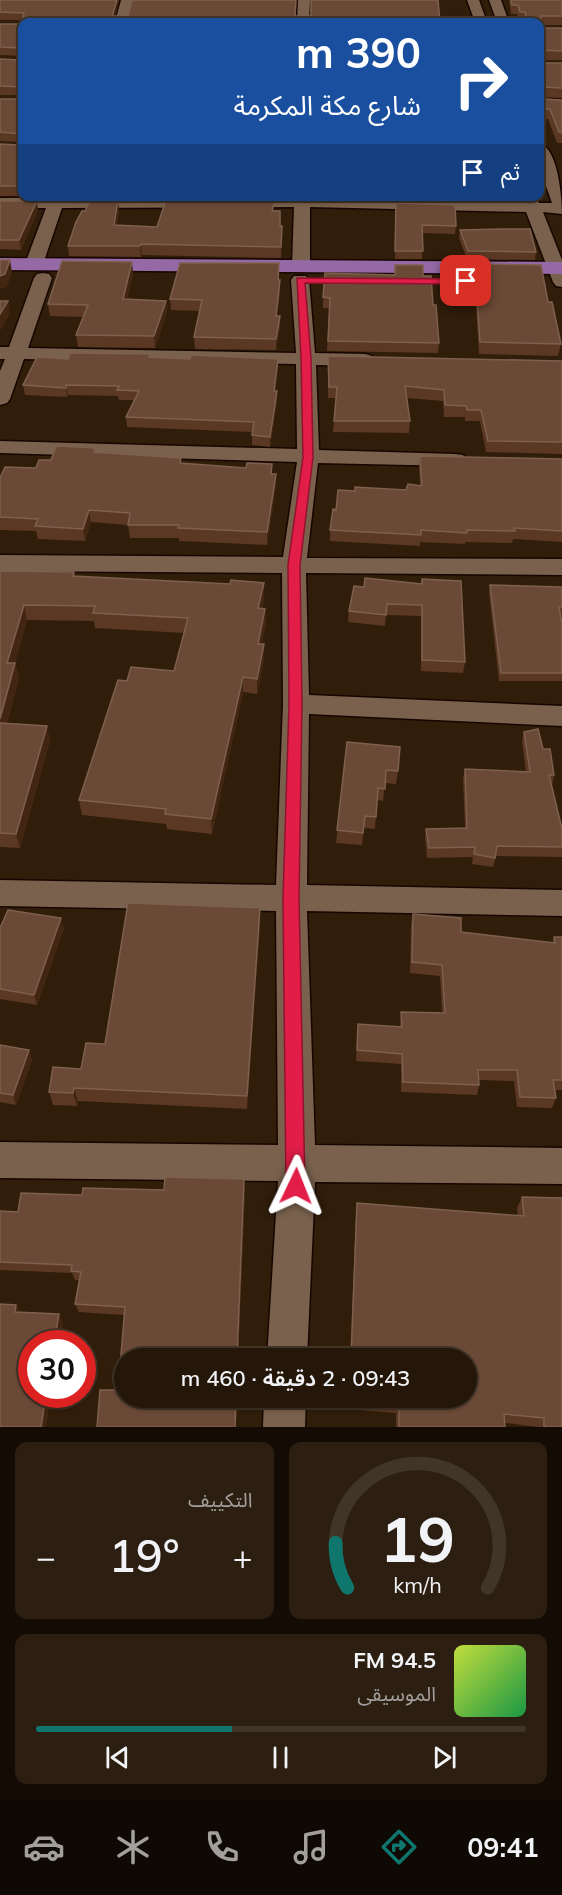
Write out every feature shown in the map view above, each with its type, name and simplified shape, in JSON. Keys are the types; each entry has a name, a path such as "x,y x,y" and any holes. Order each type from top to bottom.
{"main road":[{"path":"0,264 39,271 561,276"},
{"path":"0,278 39,271"}],"street":[{"path":"122,18 128,0"},
{"path":"303,18 304,0"},
{"path":"473,0 480,18"},
{"path":"495,0 502,18"},
{"path":"544,103 562,104"},
{"path":"544,151 562,153"},
{"path":"544,161 562,208"},
{"path":"0,203 38,201"},
{"path":"0,399 8,353 39,271 57,201"},
{"path":"288,1348 297,1164 291,898 296,704 294,565 308,457 306,358 300,274 302,201"},
{"path":"455,201 531,202 562,208"},
{"path":"531,202 561,276"},
{"path":"8,353 388,360"},
{"path":"0,447 481,460"},
{"path":"0,563 562,567"},
{"path":"296,704 562,716"},
{"path":"0,893 562,903"},
{"path":"0,1160 562,1166"},
{"path":"284,1427 285,1408"}],"building":[{"path":"0,0 117,0 112,16 128,16 132,0 296,0 295,16 311,16 311,0 438,0 440,18 23,18 24,13 0,12"},
{"path":"511,0 562,0 562,16 526,18 525,12 520,12 518,5 512,5"},
{"path":"0,24 18,24 18,48 0,47"},
{"path":"544,28 562,28 562,51 544,50"},
{"path":"0,59 18,60 18,87 0,86"},
{"path":"544,63 562,63 562,88 544,87"},
{"path":"0,99 18,99 18,134 0,132"},
{"path":"545,99 562,100 562,133 559,132 550,109 546,109"},
{"path":"0,144 18,145 18,186 0,186"},
{"path":"0,201 37,201 19,240 0,240"},
{"path":"90,201 118,201 114,225 157,227 166,201 274,201 272,211 280,211 281,247 141,244 140,246 68,246 76,222"},
{"path":"396,203 455,205 456,226 422,225 423,251 395,251"},
{"path":"530,229 536,252 468,251 460,230"},
{"path":"0,260 10,260 5,274 0,276"},
{"path":"62,261 132,262 123,299 166,301 154,336 76,335 88,305 48,304"},
{"path":"180,263 279,263 278,280 280,280 276,316 280,316 276,339 194,337 202,300 170,299"},
{"path":"475,264 541,265 548,302 552,302 561,344 480,342"},
{"path":"395,265 423,265 423,276 431,276 439,343 328,341 330,298 323,297 325,273 395,275"},
{"path":"0,301 8,301 0,314"},
{"path":"70,353 150,354 149,357 190,359 191,355 278,359 274,391 277,391 270,437 252,435 254,422 126,417 139,391 117,390 119,386 66,385 66,388 23,385 37,357 68,359"},
{"path":"328,356 562,361 562,442 488,441 481,410 467,410 466,406 445,405 444,390 405,386 410,421 334,421 337,387 329,387"},
{"path":"56,446 96,448 94,452 181,458 180,463 246,468 247,463 272,464 271,474 276,474 267,532 178,528 179,525 128,525 130,513 89,510 83,529 35,526 38,519 0,517 0,478 5,467 36,468 39,460 51,460"},
{"path":"420,456 562,459 562,531 514,528 515,531 467,530 467,533 421,530 421,535 330,530 333,509 336,510 338,490 355,491 355,487 406,490 408,484 422,486"},
{"path":"0,571 74,572 73,576 230,584 231,580 264,583 258,608 265,609 258,644 264,644 257,679 243,677 211,819 165,814 166,809 79,800 118,680 127,681 131,667 174,671 188,618 93,613 95,606 24,605 7,663 15,663 0,719"},
{"path":"365,578 422,584 422,579 461,581 465,662 422,660 422,605 387,604 386,615 349,611 354,586 364,587"},
{"path":"490,585 562,587 562,607 559,607 562,624 562,673 501,673"},
{"path":"0,723 47,726 16,834 0,833"},
{"path":"538,729 543,749 550,749 554,775 549,775 562,829 562,847 497,846 495,858 474,854 475,847 429,848 426,829 467,828 465,769 530,772 524,732"},
{"path":"347,742 400,747 398,771 386,770 385,789 378,788 376,817 365,816 363,833 337,830"},
{"path":"128,903 260,908 247,1096 74,1088 73,1093 49,1092 53,1067 81,1069 86,1043 105,1044"},
{"path":"8,910 61,918 34,995 0,989 0,926"},
{"path":"413,914 461,918 461,932 555,943 554,937 562,937 562,1080 553,1080 556,1098 520,1097 517,1070 478,1070 479,1085 403,1082 402,1054 357,1050 358,1024 402,1027 401,1012 445,1013 442,965 412,962"},
{"path":"0,1045 29,1050 13,1095 0,1093"},
{"path":"165,1177 244,1179 237,1348 122,1348 125,1307 75,1304 81,1272 71,1271 72,1265 0,1262 0,1211 18,1212 21,1193 82,1195 83,1188 164,1190"},
{"path":"522,1197 562,1198 562,1427 544,1427 544,1418 504,1414 505,1427 399,1427 399,1408 477,1408 477,1348 351,1348 357,1203 524,1216"},
{"path":"0,1304 16,1305 15,1312 59,1314 56,1330 18,1330 18,1408 44,1408 41,1427 0,1427"},
{"path":"100,1390 114,1390 114,1408 236,1408 235,1427 97,1427"}],"route":[{"path":"296,1186 291,898 296,704 294,565 308,457 306,358 300,280 466,281"}]}
